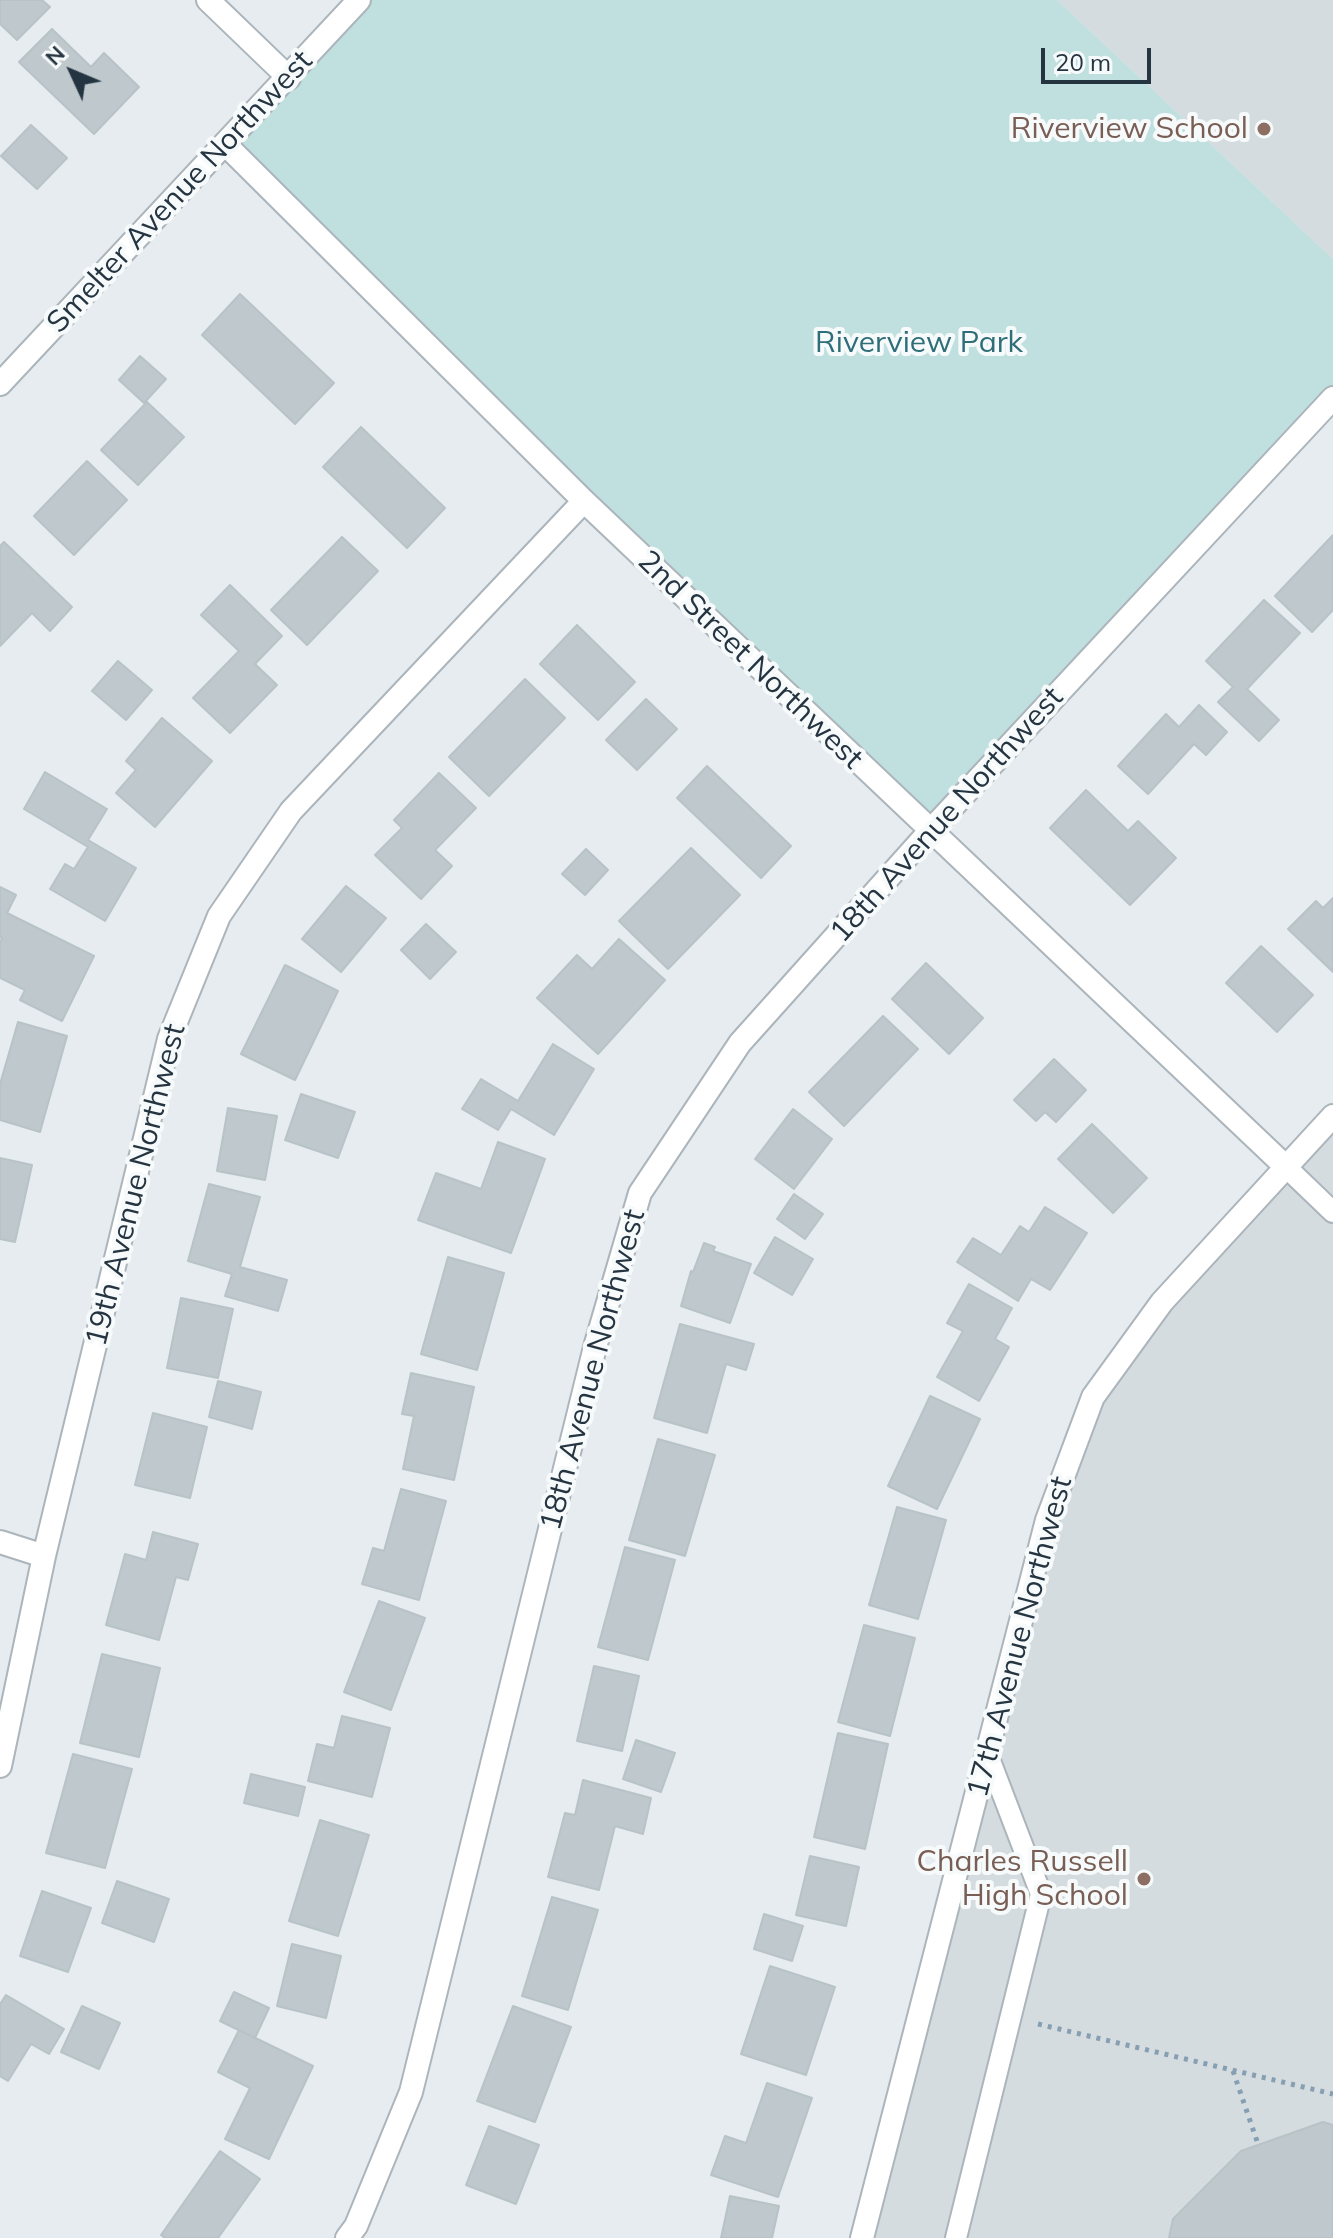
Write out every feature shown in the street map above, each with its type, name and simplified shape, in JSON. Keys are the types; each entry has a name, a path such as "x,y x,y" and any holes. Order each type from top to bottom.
{"street":[{"path":"208,0 289,78"},
{"name":"Smelter Avenue Northwest","path":"0,384 359,0"},
{"name":"2nd Street Northwest","path":"225,144 584,501 1285,1166"},
{"name":"18th Avenue Northwest","path":"347,2238 356,2226 411,2092 595,1347 640,1193 740,1043 930,831 1333,398"},
{"name":"19th Avenue Northwest","path":"0,1766 44,1556 169,1039 219,916 291,811 584,501"},
{"name":"17th Avenue Northwest","path":"862,2238 1047,1520 1093,1397 1162,1302 1333,1116"},
{"path":"0,1542 44,1556"}],"lane":[{"path":"1285,1166 1333,1212"},
{"path":"956,2238 1041,1894 987,1753"}],"path":[{"path":"1010,2017 1333,2094"},
{"path":"1232,2070 1258,2144"}],"shaded area":[{"name":"Riverview School","path":"1057,0 1333,0 1333,259"},
{"name":"Charles Russell High School","path":"1333,1116 1333,2238 863,2238 1047,1520 1093,1397"}],"green space":[{"name":"Riverview Park","path":"357,0 1057,0 1333,259 1333,398 930,831 225,144"}],"building":[{"path":"0,0 42,0 50,7 17,40 0,24"},
{"path":"52,29 91,67 104,53 139,87 94,134 19,62"},
{"path":"31,125 67,158 37,189 1,156"},
{"path":"240,294 334,383 295,424 202,335"},
{"path":"140,356 166,379 144,403 119,380"},
{"path":"147,402 184,437 138,485 101,450"},
{"path":"361,427 445,508 407,548 323,467"},
{"path":"87,461 127,500 74,555 34,516"},
{"path":"1333,535 1333,610 1312,632 1275,596"},
{"path":"342,537 378,571 307,645 271,610"},
{"path":"4,542 72,607 50,631 32,613 0,646 0,546"},
{"path":"230,585 282,636 255,664 277,685 230,733 193,698 239,651 201,615"},
{"path":"1264,600 1300,633 1247,689 1279,720 1259,741 1218,702 1233,687 1206,661"},
{"path":"577,625 635,682 598,720 540,664"},
{"path":"118,661 152,690 126,720 92,691"},
{"path":"525,679 565,718 489,796 449,757"},
{"path":"646,699 677,729 637,770 606,740"},
{"path":"1199,705 1227,732 1206,755 1194,744 1148,794 1118,766 1166,714 1179,727"},
{"path":"162,718 212,761 155,827 116,793 136,770 126,761"},
{"path":"707,766 791,846 761,878 677,798"},
{"path":"45,772 107,809 88,840 136,868 105,921 50,889 65,864 74,869 88,847 24,809"},
{"path":"439,773 476,808 435,850 452,866 421,899 375,855 402,828 394,820"},
{"path":"1086,790 1128,831 1138,821 1176,858 1130,905 1050,828"},
{"path":"691,848 740,895 668,969 619,921"},
{"path":"586,849 608,870 585,895 562,874"},
{"path":"346,886 386,918 341,972 302,939"},
{"path":"0,887 16,895 7,913 94,956 62,1021 20,1000 25,990 0,978"},
{"path":"1333,898 1333,972 1288,929 1316,901 1323,908"},
{"path":"426,924 456,952 430,979 401,950"},
{"path":"619,939 665,980 598,1054 537,998 577,955 592,969"},
{"path":"1261,946 1313,995 1277,1032 1226,983"},
{"path":"926,963 983,1018 949,1054 892,999"},
{"path":"285,965 338,991 295,1080 241,1054"},
{"path":"883,1016 918,1049 844,1126 809,1092"},
{"path":"18,1022 67,1036 40,1132 0,1120 0,1084"},
{"path":"553,1044 594,1069 554,1135 511,1109 498,1130 462,1109 481,1079 518,1101"},
{"path":"1054,1059 1086,1090 1056,1122 1045,1112 1036,1121 1014,1100"},
{"path":"301,1094 355,1112 338,1158 285,1140"},
{"path":"228,1108 277,1116 265,1180 217,1171"},
{"path":"793,1109 832,1139 794,1189 755,1159"},
{"path":"1092,1124 1147,1178 1113,1213 1058,1159"},
{"path":"498,1142 545,1159 511,1253 418,1220 436,1173 481,1189"},
{"path":"0,1158 32,1165 15,1242 0,1239"},
{"path":"209,1184 260,1197 240,1267 287,1280 278,1311 225,1296 232,1274 188,1261"},
{"path":"794,1194 823,1214 805,1239 777,1219"},
{"path":"1045,1207 1087,1233 1050,1290 1031,1279 1018,1301 957,1262 973,1238 1001,1255 1020,1226 1029,1232"},
{"path":"775,1237 813,1259 792,1295 754,1273"},
{"path":"704,1243 715,1247 713,1251 751,1264 730,1323 681,1306 691,1271"},
{"path":"448,1257 504,1273 477,1370 421,1354"},
{"path":"969,1284 1012,1308 995,1339 1009,1347 979,1401 937,1377 963,1331 947,1323"},
{"path":"181,1298 233,1309 218,1378 167,1368"},
{"path":"680,1324 754,1344 746,1370 726,1364 707,1433 654,1418"},
{"path":"411,1373 474,1387 454,1480 403,1469 414,1416 402,1414"},
{"path":"218,1381 261,1392 252,1429 209,1417"},
{"path":"930,1396 980,1419 937,1509 888,1486"},
{"path":"153,1413 207,1427 190,1498 135,1485"},
{"path":"658,1439 715,1455 685,1556 629,1540"},
{"path":"401,1489 446,1501 419,1600 362,1584 373,1548 384,1551"},
{"path":"897,1507 946,1520 918,1619 869,1605"},
{"path":"153,1532 198,1544 188,1580 176,1577 159,1640 106,1625 125,1554 146,1560"},
{"path":"625,1547 675,1560 648,1660 598,1647"},
{"path":"379,1601 425,1618 391,1710 344,1692"},
{"path":"864,1625 915,1638 890,1736 838,1722"},
{"path":"102,1654 160,1668 139,1757 80,1743"},
{"path":"594,1666 639,1676 622,1751 577,1741"},
{"path":"342,1716 390,1728 372,1797 308,1781 317,1744 334,1748"},
{"path":"838,1733 888,1744 865,1849 814,1837"},
{"path":"636,1740 675,1753 661,1792 623,1779"},
{"path":"73,1754 132,1769 105,1868 46,1853"},
{"path":"251,1774 305,1787 298,1816 244,1803"},
{"path":"583,1780 651,1798 643,1834 615,1826 599,1890 548,1877 565,1813 575,1815"},
{"path":"320,1820 369,1835 338,1936 289,1921"},
{"path":"810,1856 859,1867 846,1926 796,1915"},
{"path":"117,1881 169,1899 154,1942 102,1923"},
{"path":"42,1891 91,1908 68,1972 20,1956"},
{"path":"552,1897 598,1910 568,2010 522,1996"},
{"path":"764,1914 803,1926 792,1961 754,1949"},
{"path":"292,1944 341,1956 326,2018 277,2006"},
{"path":"770,1966 835,1987 806,2075 741,2054"},
{"path":"234,1992 269,2008 255,2038 220,2021"},
{"path":"6,1995 64,2029 49,2054 31,2044 8,2081 0,2076 0,2004"},
{"path":"82,2006 120,2023 99,2069 61,2052"},
{"path":"513,2006 571,2027 535,2122 477,2101"},
{"path":"239,2030 313,2066 269,2159 225,2139 250,2088 218,2072"},
{"path":"767,2083 812,2098 778,2197 711,2175 725,2136 746,2143"},
{"path":"1323,2122 1333,2125 1333,2238 1169,2238 1173,2219 1241,2151"},
{"path":"489,2126 539,2145 516,2204 466,2185"},
{"path":"220,2151 260,2179 218,2238 165,2238 161,2235"},
{"path":"730,2196 779,2206 772,2238 721,2238"}],"place":[{"name":"Riverview School","path":"1264,129"},
{"name":"Charles Russell High School","path":"1144,1879"}]}
